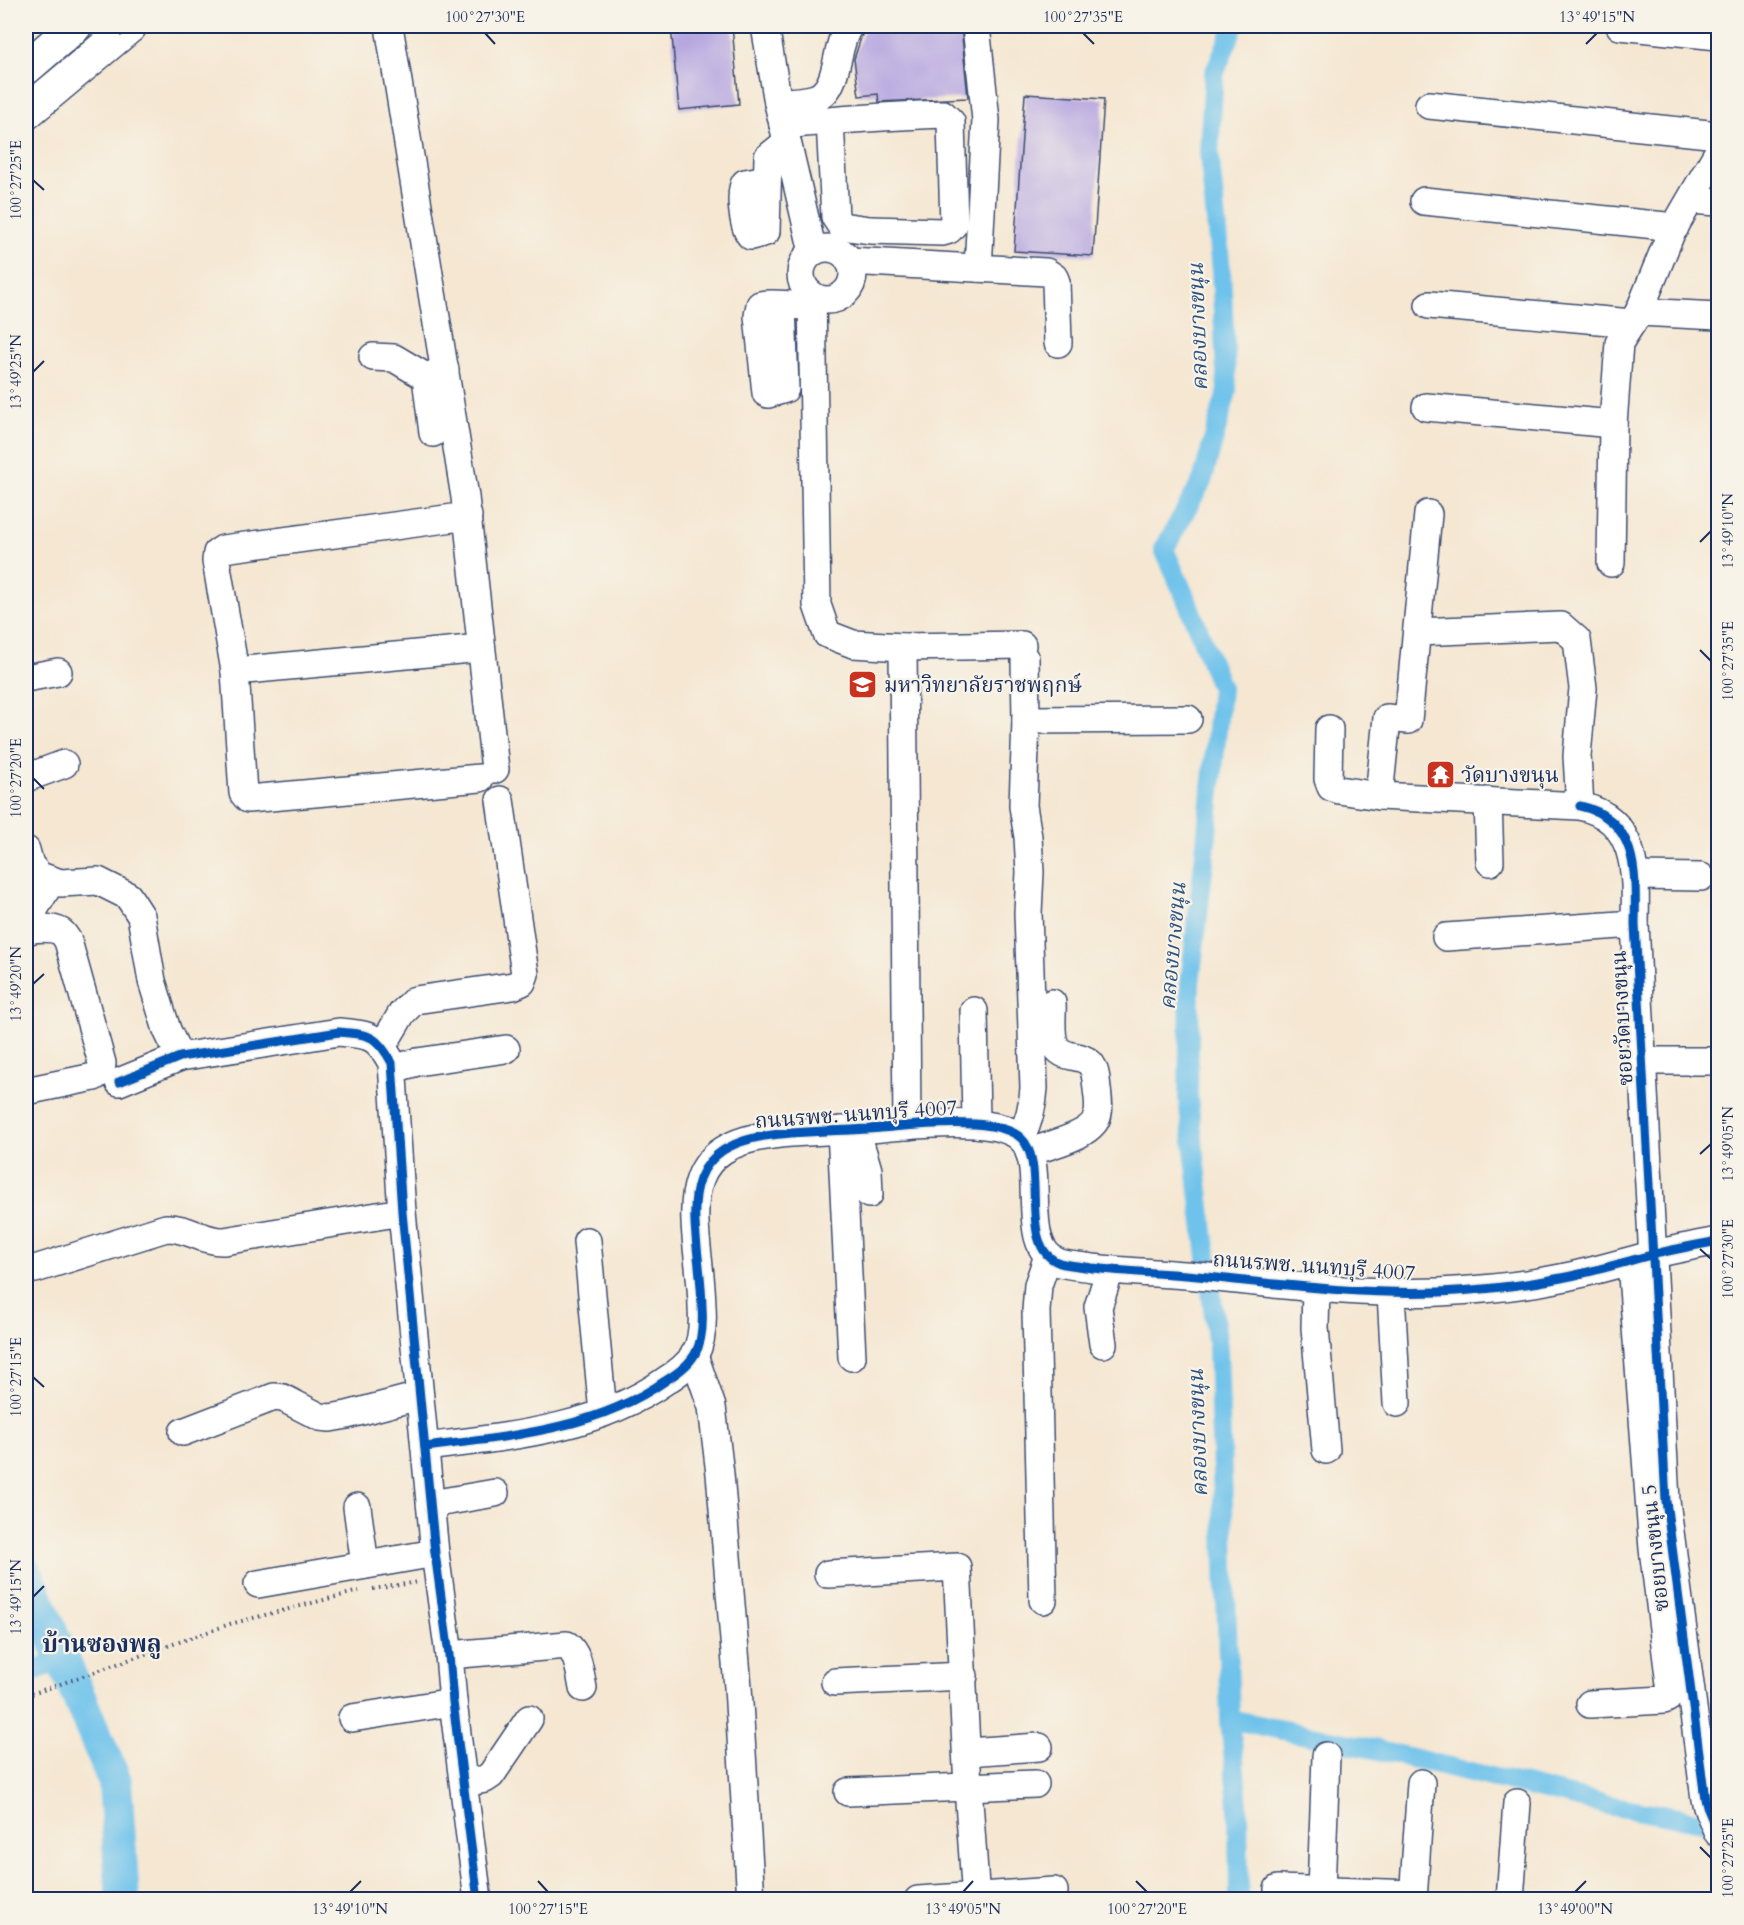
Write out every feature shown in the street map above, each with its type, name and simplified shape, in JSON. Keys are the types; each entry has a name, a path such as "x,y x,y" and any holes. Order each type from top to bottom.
{"main road":[{"path":"26,68 75,26"},
{"path":"26,113 126,31"}],"street":[{"path":"389,26 435,374 468,516 481,648 488,773"},
{"path":"765,26 783,123 813,252"},
{"path":"767,179 769,154 783,123 827,90 833,81 836,57 843,35 849,26"},
{"path":"976,26 986,120 978,268"},
{"path":"1620,26 1719,36"},
{"path":"1428,105 1719,135"},
{"path":"783,123 907,115 943,114 948,116 951,122 954,224 949,230 942,232 870,230 841,226 835,217 830,121"},
{"path":"1611,563 1613,424 1619,343 1635,317 1675,227 1719,152"},
{"path":"1691,200 1719,202"},
{"path":"1424,201 1675,227"},
{"path":"782,305 812,301 837,298 844,293 852,278 849,261 833,248 822,248 813,252 801,268 801,278 812,301 817,605 826,634 853,644 1023,652 1026,720 1023,806 1030,872 1028,913 1034,1088 1033,1106 1025,1145 1038,1237 1040,1245 1048,1256 1038,1285 1035,1311 1043,1600"},
{"path":"849,261 1046,272 1054,277 1056,282 1058,343"},
{"path":"1429,305 1635,317 1719,316"},
{"path":"373,357 394,358 435,374"},
{"path":"433,433 435,374"},
{"path":"1426,407 1613,424"},
{"path":"1379,796 1387,718 1408,720 1428,514"},
{"path":"468,516 223,549 217,553 216,561 235,671 243,793 248,799 505,771 512,783 507,797 500,800 525,974 522,982 513,986 415,1000 402,1013 388,1057 436,1566 478,1899"},
{"path":"1417,633 1561,626 1576,640 1582,688 1577,756 1580,806"},
{"path":"235,671 481,648"},
{"path":"903,648 907,1126"},
{"path":"26,678 58,672"},
{"path":"1026,720 1188,719"},
{"name":"ซอยวัดบางขนุน","path":"1329,729 1328,779 1331,787 1339,790 1379,796 1580,806 1594,809 1616,823 1625,836 1628,924 1642,1061 1642,1258"},
{"path":"26,778 64,764"},
{"path":"1488,801 1490,862"},
{"path":"26,850 30,865 40,876 60,883 98,881 128,896 141,916 152,981 167,1030 180,1057"},
{"path":"1627,879 1701,877"},
{"path":"26,1091 94,1077 101,1072 102,1063 68,941 61,932 29,920 52,880"},
{"path":"1446,937 1628,924"},
{"path":"1025,1145 1081,1133 1091,1126 1097,1117 1095,1073 1086,1060 1065,1055 1056,1047 1053,1038 1052,1003"},
{"path":"974,1011 976,1124"},
{"path":"119,1082 180,1057 339,1032 374,1038 388,1057 417,1062 506,1049"},
{"path":"1642,1061 1708,1061"},
{"name":"ถนนรพช. นนทบุรี 4007","path":"425,1447 529,1433 603,1413 658,1387 676,1374 694,1355 702,1331 695,1199 699,1180 704,1168 716,1153 732,1144 773,1135 976,1124 1007,1130 1025,1145"},
{"path":"849,1130 868,1170 869,1194"},
{"path":"849,1130 852,1357"},
{"path":"35,1269 166,1228 186,1230 214,1241 402,1212"},
{"path":"587,1241 603,1413"},
{"name":"ถนนรพช. นนทบุรี 4007","path":"1048,1256 1061,1263 1110,1270 1391,1293 1459,1291 1559,1279 1719,1241"},
{"path":"1590,1704 1664,1700 1671,1692 1653,1549 1642,1258"},
{"name":"ซอยบางขนุน 5","path":"1642,1258 1666,1501 1707,1808 1719,1833"},
{"path":"1103,1344 1098,1307 1110,1270"},
{"path":"1316,1288 1315,1328 1326,1450"},
{"path":"1391,1293 1398,1403"},
{"path":"694,1355 712,1407 720,1474 738,1687 751,1899"},
{"path":"183,1432 274,1397 283,1398 320,1417 330,1418 419,1396"},
{"path":"430,1504 495,1493"},
{"path":"357,1507 366,1582"},
{"path":"258,1584 366,1582 436,1566"},
{"path":"828,1574 957,1567 975,1898"},
{"path":"449,1655 567,1645 573,1651 576,1659 583,1688"},
{"path":"835,1682 964,1676"},
{"path":"352,1718 453,1702"},
{"path":"464,1783 485,1779 491,1775 529,1719"},
{"path":"967,1752 1039,1747"},
{"path":"1321,1891 1326,1756"},
{"path":"1278,1890 1413,1897 1421,1783"},
{"path":"848,1792 1035,1784"},
{"path":"1510,1899 1517,1803"},
{"path":"918,1899 975,1898 1054,1891"}],"path":[{"path":"114,26 126,31"},
{"path":"26,1696 230,1624 366,1582 436,1566"}],"building":[{"path":"671,26 732,26 739,104 679,110"},
{"path":"865,26 961,26 968,98 879,102 878,94 859,96 854,59"},
{"path":"1025,94 1104,99 1093,256 1014,251"}],"waterway":[{"name":"คลองบางขนุน","path":"1234,26 1214,74 1209,152 1221,271 1227,391 1202,481 1164,549 1221,688 1190,983 1188,1099 1218,1349 1230,1719 1238,1805 1239,1900"},
{"path":"26,1573 115,1782 123,1900"},
{"path":"26,1674 64,1659"},
{"path":"1230,1719 1378,1750 1608,1805 1718,1825"}],"cycle path":[{"path":"1580,806 1599,813 1614,823 1624,836 1634,869 1666,1501 1705,1799 1718,1833"},
{"path":"119,1082 180,1057 339,1032 365,1035 371,1038 381,1046 392,1063 402,1212 435,1553 478,1900"},
{"path":"425,1447 518,1435 580,1421 610,1411 638,1397 685,1366 698,1349 702,1331 695,1222 696,1197 702,1175 715,1157 738,1143 772,1135 949,1124 986,1125 1011,1132 1021,1138 1029,1150 1033,1166 1036,1224 1039,1241 1047,1254 1060,1263 1068,1265 1118,1271 1379,1292 1440,1292 1546,1281 1718,1241"}],"place":[{"name":"มหาวิทยาลัยราชพฤกษ์","path":"863,685"},
{"name":"วัดบางขนุน","path":"1440,775"}],"district":[{"name":"บ้านซองพลู","path":"102,1644"}]}
